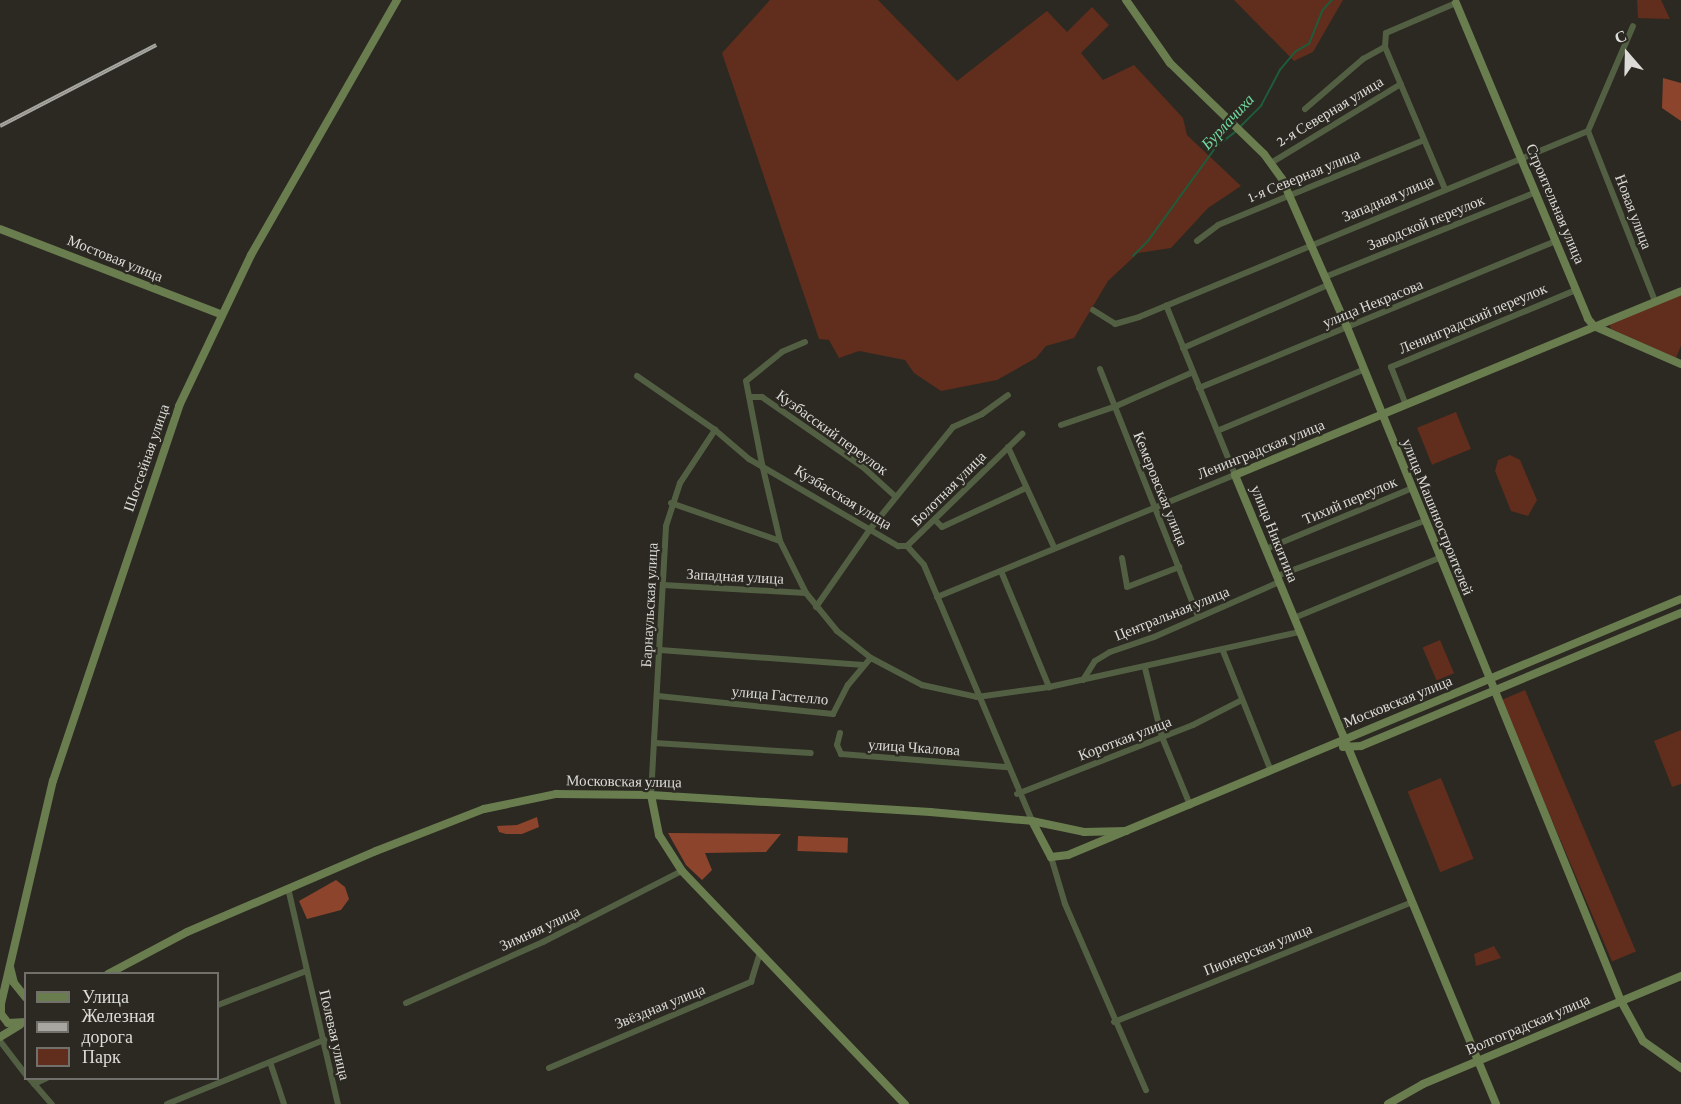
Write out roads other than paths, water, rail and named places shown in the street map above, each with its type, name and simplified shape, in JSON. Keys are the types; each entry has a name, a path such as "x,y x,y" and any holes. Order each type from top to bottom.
{"main road":[{"name":"Шоссейная улица","path":"1,1007 10,961 56,774 179,406 220,314 397,0"},
{"name":"улица Машиностроителей","path":"1126,0 1170,63 1259,149 1271,163 1290,195 1347,327 1410,489 1624,1002 1643,1041 1681,1068"},
{"name":"Строительная улица","path":"1456,3 1576,290 1594,326"},
{"name":"Мостовая улица","path":"0,229 220,314"},
{"name":"Ленинградская улица","path":"1235,475 1681,291"},
{"path":"1594,326 1681,364"},
{"name":"улица Никитина","path":"1235,475 1349,750"},
{"name":"Московская улица","path":"1051,857 1089,847 1331,748 1345,738 1681,599"},
{"name":"Московская улица","path":"1331,748 1349,750 1681,613"},
{"path":"1349,750 1496,1104"},
{"name":"Московская улица","path":"112,972 187,932 288,888 502,804 578,792 1032,821 1084,832 1126,831"},
{"path":"651,795 659,835 682,871 905,1104"},
{"path":"1032,821 1051,857"},
{"path":"1038,836 1041,827 1048,824"},
{"path":"1084,832 1090,837 1089,847"},
{"path":"10,961 14,983 24,996"},
{"name":"Волгоградская улица","path":"1388,1104 1681,976"},
{"path":"1681,981 1624,1002 1650,1041 1661,1053 1681,1063"},
{"path":"24,997 11,995 1,1007 5,1021 16,1025 24,1022"},
{"path":"0,1039 24,1023"},
{"path":"1394,1104 1479,1063"}],"street":[{"path":"1445,189 1385,47 1386,33 1456,3"},
{"path":"1588,131 1633,26"},
{"path":"1305,109 1363,59 1385,47"},
{"name":"2-я Северная улица","path":"1271,163 1401,84"},
{"name":"Западная улица","path":"1093,310 1115,324 1588,131"},
{"name":"Новая улица","path":"1588,131 1655,301"},
{"name":"1-я Северная улица","path":"1197,241 1218,225 1424,140"},
{"name":"Заводской переулок","path":"1183,348 1327,281 1536,192"},
{"name":"улица Некрасова","path":"1199,388 1556,241"},
{"name":"Ленинградский переулок","path":"1406,405 1391,367 1576,290"},
{"name":"улица Никитина","path":"1166,305 1235,475"},
{"path":"805,342 782,352 746,381 762,464 780,541 806,593 816,607 871,657 922,686 977,697 1049,687 1145,668 1299,632"},
{"name":"Кемеровская улица","path":"1100,369 1198,617"},
{"path":"1216,431 1363,370"},
{"path":"1060,425 1114,407 1193,372"},
{"name":"Кузбасская улица","path":"637,376 715,430 749,459 762,464 898,546 907,546 924,565 1008,767 1017,794 1032,821"},
{"path":"816,607 871,528 953,427 982,414 1008,395"},
{"name":"Кузбасский переулок","path":"750,397 762,397 864,468 896,497"},
{"name":"Барнаульская улица","path":"651,795 656,742 663,585 671,503 715,430"},
{"name":"Болотная улица","path":"907,546 936,521 1023,434"},
{"name":"Болотная улица","path":"1008,447 1054,547"},
{"name":"Ленинградская улица","path":"937,597 1054,547 1155,509 1235,475"},
{"path":"936,521 942,527 1026,488"},
{"name":"Тихий переулок","path":"1266,549 1410,489"},
{"path":"671,503 780,541"},
{"name":"Центральная улица","path":"1083,680 1095,661 1110,652 1198,617 1278,579 1424,520"},
{"path":"1122,558 1127,587 1179,567"},
{"path":"1294,618 1439,558"},
{"path":"1001,571 1049,687"},
{"name":"Западная улица","path":"663,585 806,593"},
{"path":"660,650 863,665"},
{"path":"1223,651 1240,701 1271,771"},
{"name":"улица Гастелло","path":"658,696 833,714 863,665 871,657"},
{"path":"1145,668 1162,737 1190,805"},
{"name":"Короткая улица","path":"1017,794 1162,737 1240,701"},
{"name":"улица Чкалова","path":"840,733 837,745 841,754 1008,767"},
{"path":"656,742 810,753"},
{"path":"1051,857 1065,904 1114,1022 1146,1090"},
{"name":"Зимняя улица","path":"406,1003 419,994 543,942 682,871"},
{"name":"Полевая улица","path":"288,888 338,1104"},
{"name":"Пионерская улица","path":"1114,1022 1412,902"},
{"name":"Звёздная улица","path":"549,1068 751,982 760,952"},
{"name":"Полевая улица","path":"219,1005 306,971"},
{"path":"0,1039 24,1072"},
{"path":"167,1104 324,1040"},
{"path":"270,1062 284,1104"},
{"path":"31,1081 52,1104"}],"waterway":[{"name":"Бурлачиха","path":"1240,127 1261,106 1280,70 1295,52 1309,44 1322,11 1332,0"},
{"name":"Бурлачиха","path":"1133,256 1148,241 1216,147 1235,132"}],"railway":[{"path":"0,126 156,45"}]}
